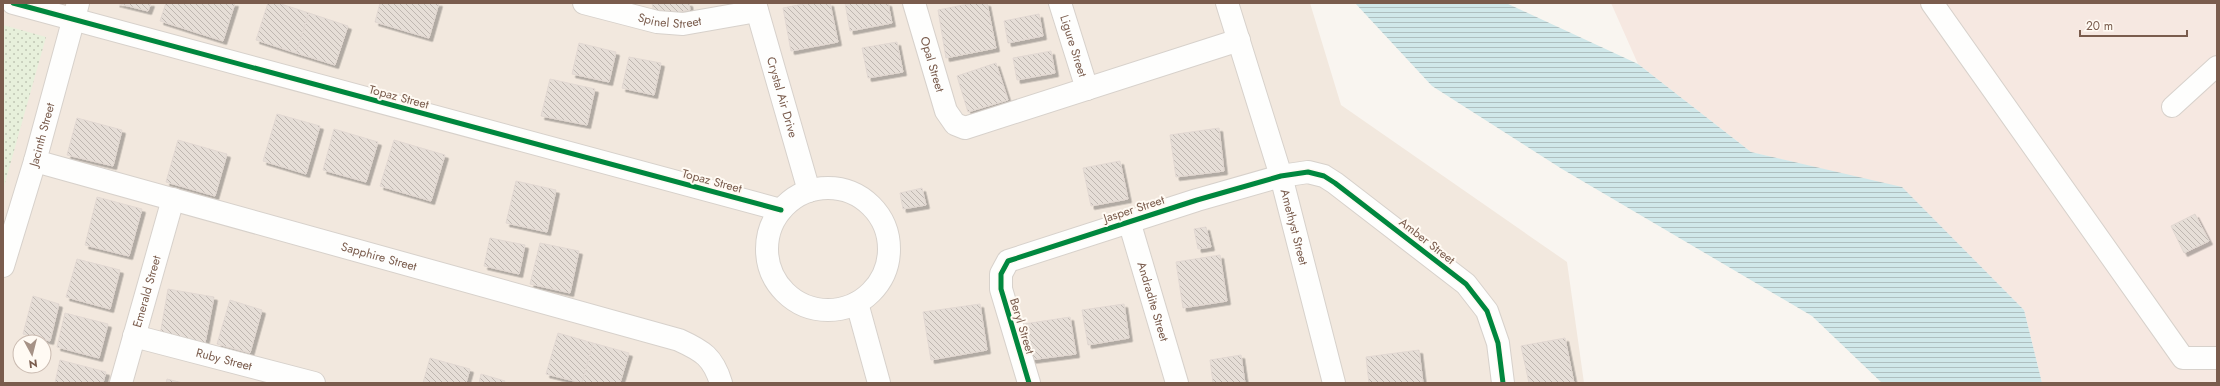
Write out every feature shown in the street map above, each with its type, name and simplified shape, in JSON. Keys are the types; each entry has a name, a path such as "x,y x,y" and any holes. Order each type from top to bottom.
{"street":[{"name":"Topaz Street","path":"13,3 76,11 781,210"},
{"name":"Spinel Street","path":"584,3 657,22 682,24 756,7"},
{"name":"Opal Street","path":"914,3 946,111 954,124 965,128 1087,89"},
{"name":"Ligure Street","path":"1060,3 1087,89"},
{"name":"Amethyst Street","path":"1227,3 1281,176 1334,383"},
{"path":"1932,3 2183,358 2217,358"},
{"name":"Crystal Air Drive","path":"756,7 809,191"},
{"name":"Jacinth Street","path":"3,266 35,161 76,11"},
{"path":"1087,89 1239,40"},
{"name":"Sapphire Street","path":"35,161 679,340 701,350 718,374"},
{"name":"Amber Street","path":"1281,176 1308,172 1324,176 1466,284 1488,311 1498,343 1503,383"},
{"name":"Jasper Street","path":"1001,274 1008,262 1027,254 1129,221 1281,176"},
{"path":"829,188 849,191 867,201 881,216 888,235 890,255 884,274 874,291 857,303 837,310 816,310 797,302 780,288 770,269 766,249 770,228 781,210 794,199 809,191 829,188"},
{"name":"Emerald Street","path":"121,383 173,200"},
{"name":"Andradite Street","path":"1129,221 1177,383"},
{"name":"Beryl Street","path":"1001,274 1001,289 1029,383"},
{"path":"857,303 879,383"},
{"name":"Ruby Street","path":"134,336 314,383"}],"lane":[{"path":"2172,107 2217,66"}],"shaded area":[{"path":"3,3 1310,3 1341,105 1567,262 1584,383 3,383"},
{"path":"1611,3 2217,3 2217,383 2042,383 2024,310 1902,188 1751,152 1638,64"}],"green space":[{"path":"3,25 46,37 3,190"}],"water":[{"path":"1355,3 1506,3 1638,64 1751,152 1902,187 2024,310 2042,383 1882,383 1812,316 1562,169 1432,86"}],"building":[{"path":"116,3 151,3 148,11"},
{"path":"166,3 235,3 223,41 160,21"},
{"path":"268,3 278,3 309,13 296,53 256,40"},
{"path":"380,3 439,3 429,38 375,22"},
{"path":"652,3 689,3 690,10 655,17"},
{"path":"808,3 830,3 838,42 791,51 783,8"},
{"path":"845,3 888,3 892,23 850,31"},
{"path":"973,3 987,3 996,48 946,58 938,10"},
{"path":"309,13 348,26 335,65 296,53"},
{"path":"1039,14 1043,36 1008,43 1004,21"},
{"path":"897,42 903,72 868,78 862,48"},
{"path":"579,43 616,52 609,82 572,74"},
{"path":"1051,51 1055,73 1017,80 1013,58"},
{"path":"629,57 661,63 654,95 622,88"},
{"path":"996,63 1008,100 968,112 957,76"},
{"path":"550,79 595,89 587,125 541,116"},
{"path":"277,114 320,126 306,174 263,161"},
{"path":"77,118 122,130 113,166 67,155"},
{"path":"1219,128 1224,171 1176,177 1170,135"},
{"path":"334,129 378,142 366,182 323,170"},
{"path":"178,140 227,154 215,196 166,182"},
{"path":"394,140 445,155 431,201 380,186"},
{"path":"1120,161 1128,199 1091,206 1083,168"},
{"path":"516,181 556,190 547,232 506,223"},
{"path":"922,188 926,205 903,209 900,193"},
{"path":"97,197 142,209 129,256 85,245"},
{"path":"2195,214 2209,241 2184,253 2171,226"},
{"path":"1206,227 1211,247 1198,249 1194,229"},
{"path":"490,238 525,245 519,274 484,266"},
{"path":"540,243 579,251 570,293 530,284"},
{"path":"1220,255 1227,301 1183,308 1176,262"},
{"path":"77,259 120,270 110,309 66,297"},
{"path":"168,289 214,297 205,343 160,335"},
{"path":"33,296 59,304 52,334 23,334"},
{"path":"230,300 262,310 250,353 217,344"},
{"path":"980,304 987,350 931,360 923,312"},
{"path":"1124,304 1129,338 1088,345 1082,310"},
{"path":"65,313 108,324 99,358 57,347"},
{"path":"1070,317 1076,354 1030,360 1024,324"},
{"path":"558,333 593,343 582,383 546,374"},
{"path":"1565,338 1574,383 1529,383 1521,346"},
{"path":"593,343 629,353 620,383 582,383"},
{"path":"1419,350 1423,383 1369,383 1366,357"},
{"path":"1241,355 1245,383 1213,383 1210,360"},
{"path":"430,358 470,369 466,383 423,383"},
{"path":"60,360 106,372 103,383 55,383"},
{"path":"481,374 505,381 504,383 479,383"},
{"path":"167,379 183,383 166,383"}],"cycle path":[{"path":"13,3 781,210"},
{"path":"1029,383 1001,289 1001,274 1008,261 1197,200 1281,176 1308,172 1324,176 1335,183 1466,284 1487,311 1498,343 1503,383"}]}
